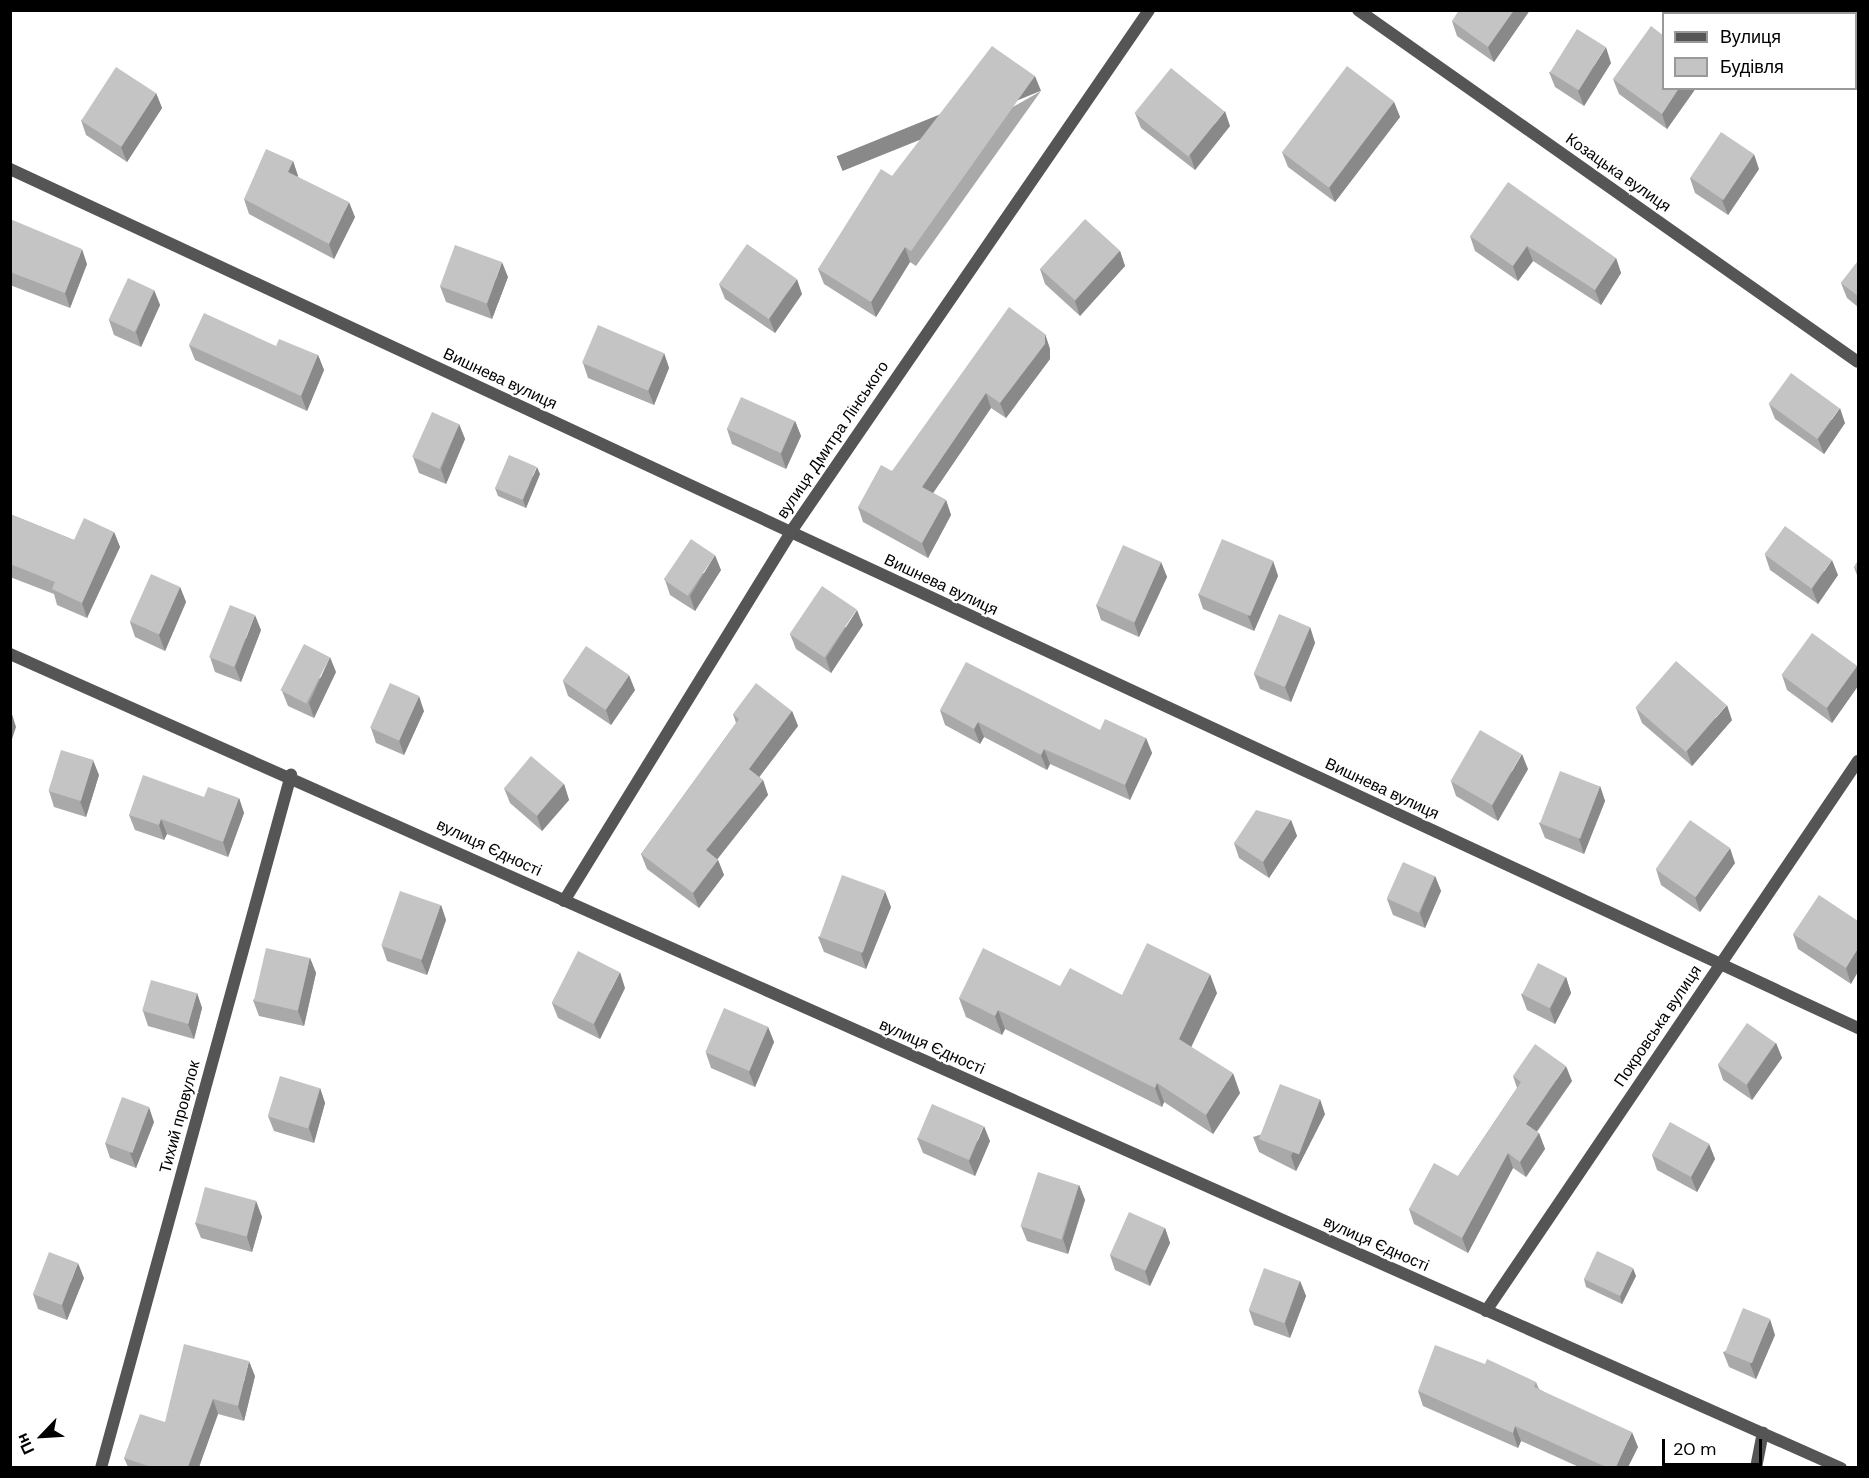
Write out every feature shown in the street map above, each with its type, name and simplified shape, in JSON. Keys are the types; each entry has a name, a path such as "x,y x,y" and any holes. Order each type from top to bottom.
{"street":[{"name":"вулиця Дмитра Лінського","path":"564,901 790,533 1149,10"},
{"name":"Козацька вулиця","path":"1358,10 1858,362"},
{"name":"Вишнева вулиця","path":"10,169 1858,1028"},
{"name":"вулиця Єдності","path":"10,654 291,775 564,901 1841,1467"},
{"name":"Покровська вулиця","path":"1486,1311 1858,761"},
{"name":"Тихий провулок","path":"101,1467 291,775"},
{"path":"1756,1467 1763,1433"}],"building":[{"path":"1459,10 1514,10 1488,47 1452,21"},
{"path":"1651,26 1662,34 1662,90 1678,90 1662,114 1613,79"},
{"path":"1577,29 1606,47 1579,90 1550,72"},
{"path":"992,46 1035,76 911,251 905,247 871,302 818,269 881,169 892,176"},
{"path":"1347,66 1394,102 1329,188 1282,152"},
{"path":"116,67 156,93 121,147 81,121"},
{"path":"1171,68 1225,111 1188,156 1134,113"},
{"path":"1721,132 1754,154 1723,200 1690,178"},
{"path":"266,149 293,161 288,172 349,202 329,244 244,199"},
{"path":"1508,182 1616,258 1595,290 1527,246 1513,266 1470,236"},
{"path":"10,219 82,249 65,293 10,272"},
{"path":"1085,219 1120,250 1075,300 1040,269"},
{"path":"747,244 797,279 769,319 719,284"},
{"path":"455,245 502,262 487,303 440,286"},
{"path":"1858,261 1858,296 1841,283"},
{"path":"128,278 154,290 135,332 109,320"},
{"path":"1009,307 1045,334 1045,344 1000,403 986,393 922,487 946,500 922,543 858,507 881,465 892,471"},
{"path":"204,313 276,346 279,339 318,355 301,396 189,345"},
{"path":"598,325 664,353 648,391 582,363"},
{"path":"1791,373 1840,408 1817,439 1769,404"},
{"path":"741,397 795,421 781,453 727,429"},
{"path":"432,412 459,424 439,469 412,457"},
{"path":"509,455 537,467 523,500 495,488"},
{"path":"10,514 74,540 84,518 114,532 82,603 52,589 55,582 10,564"},
{"path":"1785,526 1832,560 1811,588 1764,554"},
{"path":"691,539 715,555 688,596 664,580"},
{"path":"1222,539 1274,561 1250,616 1199,594"},
{"path":"1123,545 1161,562 1135,622 1096,605"},
{"path":"151,574 180,587 159,635 130,622"},
{"path":"822,586 857,609 824,658 790,634"},
{"path":"230,605 255,615 234,667 209,657"},
{"path":"1279,614 1310,627 1285,687 1254,674"},
{"path":"1812,633 1857,666 1827,708 1781,675"},
{"path":"304,644 330,657 306,703 280,690"},
{"path":"586,646 629,675 606,710 563,681"},
{"path":"1676,661 1727,705 1686,752 1635,708"},
{"path":"966,662 1100,730 1105,719 1146,738 1125,785 1044,749 1041,755 978,722 974,729 940,710"},
{"path":"390,683 419,696 399,741 370,728"},
{"path":"756,683 792,711 749,769 763,780 706,850 718,860 693,893 641,854 739,719 733,714"},
{"path":"1480,730 1522,754 1492,805 1450,781"},
{"path":"61,750 94,760 81,801 48,791"},
{"path":"531,756 564,784 537,816 504,788"},
{"path":"1560,771 1600,786 1580,839 1540,823"},
{"path":"143,775 204,797 208,787 239,798 223,842 161,819 159,825 129,815"},
{"path":"1256,810 1291,820 1263,862 1234,843"},
{"path":"1690,820 1730,848 1696,897 1656,869"},
{"path":"1403,862 1435,876 1419,913 1387,899"},
{"path":"842,875 885,891 863,953 819,937"},
{"path":"400,891 441,905 422,960 381,946"},
{"path":"1819,895 1858,921 1858,948 1846,968 1793,934"},
{"path":"1147,943 1210,974 1179,1039 1233,1073 1206,1115 1157,1083 1155,1088 998,1010 995,1016 959,998 983,948 1060,986 1070,968 1122,995"},
{"path":"266,948 310,958 298,1011 254,1001"},
{"path":"578,951 620,972 594,1024 552,1003"},
{"path":"1538,963 1566,977 1550,1008 1522,994"},
{"path":"151,980 197,993 188,1024 142,1011"},
{"path":"724,1008 768,1027 749,1071 705,1052"},
{"path":"1747,1023 1776,1043 1746,1085 1718,1065"},
{"path":"1535,1044 1566,1066 1526,1124 1539,1133 1520,1162 1508,1153 1462,1238 1409,1209 1434,1163 1458,1176 1521,1082 1513,1076"},
{"path":"280,1076 320,1088 308,1128 268,1116"},
{"path":"1280,1084 1320,1099 1299,1154 1259,1139"},
{"path":"122,1097 149,1107 132,1153 105,1143"},
{"path":"932,1104 984,1126 969,1160 918,1138"},
{"path":"1670,1122 1709,1144 1691,1177 1652,1155"},
{"path":"1038,1172 1079,1185 1061,1239 1020,1226"},
{"path":"205,1187 256,1201 247,1236 195,1223"},
{"path":"1129,1212 1165,1228 1146,1271 1110,1255"},
{"path":"1597,1251 1633,1268 1620,1296 1584,1279"},
{"path":"49,1252 78,1263 62,1305 33,1294"},
{"path":"1264,1268 1300,1281 1284,1323 1249,1310"},
{"path":"1743,1308 1770,1319 1752,1363 1725,1353"},
{"path":"184,1344 249,1361 238,1406 213,1399 188,1467 151,1467 124,1458 140,1414 165,1422"},
{"path":"1435,1345 1485,1364 1487,1359 1536,1382 1534,1387 1632,1432 1616,1467 1606,1467 1515,1426 1513,1433 1418,1391"}]}
